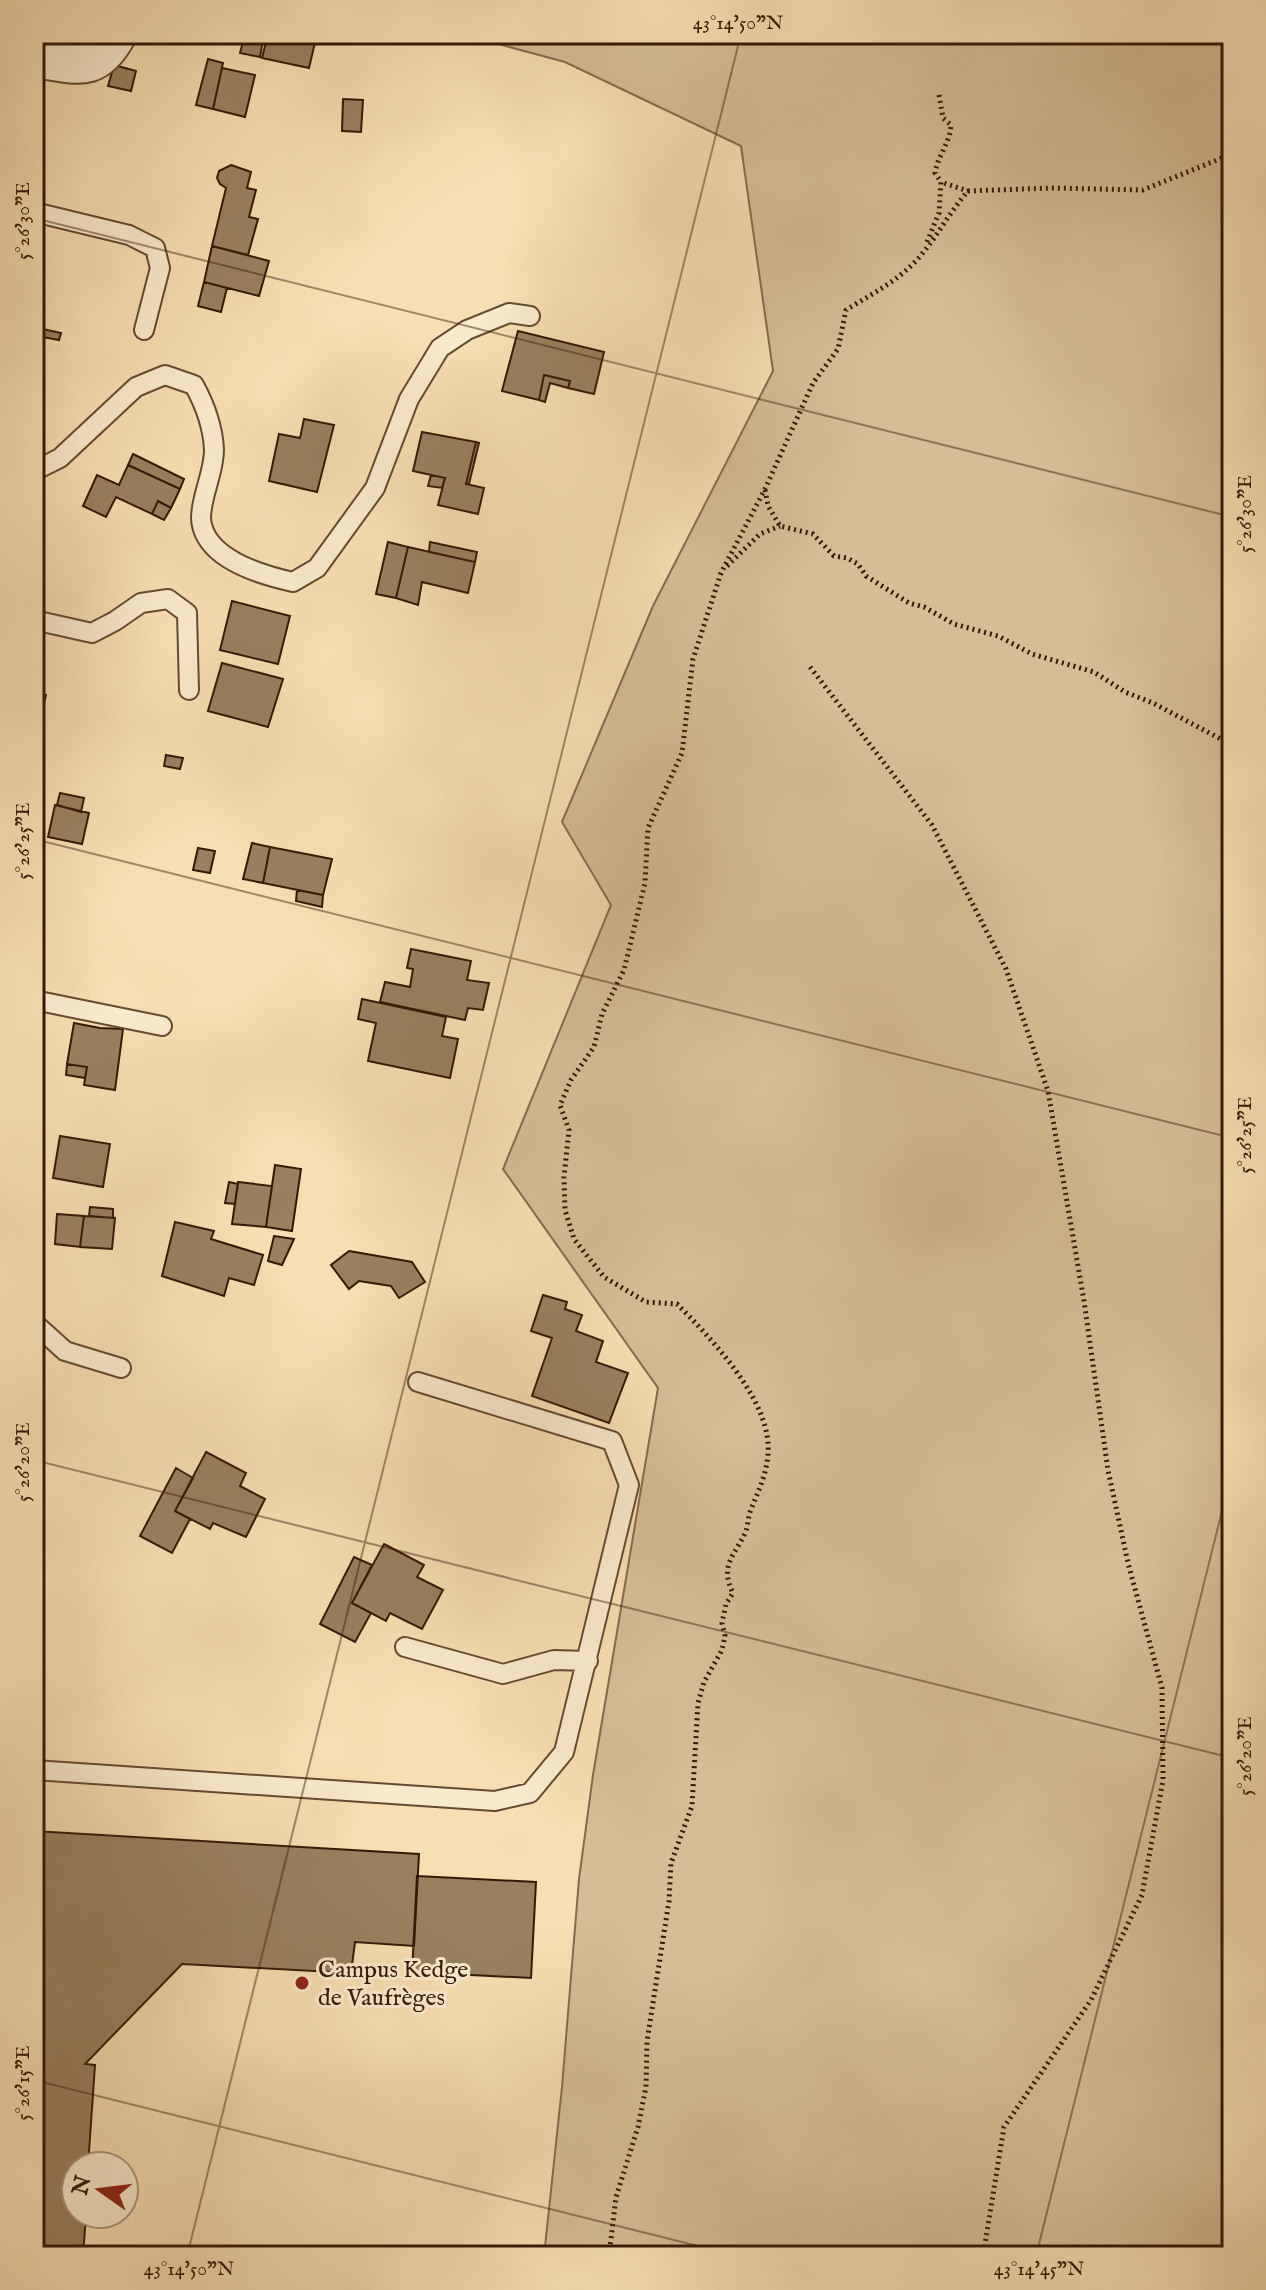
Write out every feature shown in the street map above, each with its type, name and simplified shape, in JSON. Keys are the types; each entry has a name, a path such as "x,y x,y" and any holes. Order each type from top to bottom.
{"street":[{"path":"34,58 79,64 96,62 117,34"}],"lane":[{"path":"34,212 129,235 155,248 160,268 144,330"},
{"path":"34,471 60,458 136,387 165,375 194,385 206,408 214,452 201,520 211,544 225,556 265,576 293,582 317,568 375,488 409,399 440,348 467,330 509,313 530,316"},
{"path":"34,620 92,633 141,603 168,599 187,613 189,690"},
{"path":"34,1000 162,1026"},
{"path":"34,1323 65,1351 121,1368"},
{"path":"34,1770 495,1801 530,1793 564,1752 629,1485 612,1441 418,1382"},
{"path":"405,1647 503,1674 554,1660 588,1661"}],"path":[{"path":"926,246 939,213 941,182 935,173 938,158 950,136 951,125 943,118 939,95"},
{"path":"941,182 968,191 1052,188 1143,190 1232,154"},
{"path":"609,2256 616,2197 638,2127 646,2087 647,2041 669,1901 671,1863 692,1806 698,1703 704,1682 722,1650 725,1636 722,1623 726,1604 733,1593 727,1566 746,1530 767,1471 768,1451 767,1433 759,1413 744,1383 722,1351 677,1304 646,1302 604,1277 574,1239 565,1210 564,1177 569,1130 560,1105 571,1080 594,1047 602,1014 624,970 645,883 648,828 682,753 693,659 721,573 765,489 813,383 838,349 846,310 893,281 916,260 968,191"},
{"path":"765,489 768,506 780,526"},
{"path":"721,573 760,534 780,526 813,534 834,556 858,564 866,576 909,603 924,607 954,624 998,636 1032,654 1094,672 1125,692 1153,703 1232,745"},
{"path":"810,667 932,825 1006,969 1048,1091 1084,1301 1108,1470 1128,1563 1162,1688 1163,1780 1142,1895 1091,2000 1004,2127 983,2256"}],"shaded area":[{"path":"461,34 1232,34 1232,2256 544,2256 579,1879 593,1775 658,1388 503,1169 611,905 562,822 653,606 773,371 741,146 565,62"}],"building":[{"path":"245,34 264,34 260,57 240,53"},
{"path":"268,34 317,34 309,68 262,58"},
{"path":"208,59 223,63 213,109 196,105"},
{"path":"114,65 136,71 131,91 108,86"},
{"path":"222,68 255,75 245,117 213,109"},
{"path":"343,99 363,100 361,132 342,131"},
{"path":"231,165 251,172 247,188 256,190 249,217 258,219 248,255 212,246 226,188 217,178 219,171"},
{"path":"212,246 269,261 259,296 204,282"},
{"path":"204,282 227,288 221,312 198,306"},
{"path":"38,328 61,333 59,340 37,336"},
{"path":"518,331 604,352 594,394 568,388 570,381 544,375 539,400 502,391"},
{"path":"544,375 570,381 568,388 550,383 545,402 539,400"},
{"path":"304,419 334,425 317,492 269,481 279,434 300,438"},
{"path":"422,432 476,442 466,484 484,488 478,514 438,505 445,478 413,471"},
{"path":"476,442 479,443 469,484 466,484"},
{"path":"133,454 184,479 180,489 128,465"},
{"path":"128,465 180,489 171,508 158,501 152,514 116,497 106,517 83,506 97,475 119,485"},
{"path":"431,475 445,478 442,488 428,486"},
{"path":"158,501 171,508 164,520 152,514"},
{"path":"388,542 408,547 396,598 376,594"},
{"path":"430,542 477,552 475,562 429,552"},
{"path":"408,547 475,562 468,593 422,582 418,605 396,598"},
{"path":"232,601 290,616 278,664 220,650"},
{"path":"222,663 283,679 268,727 208,711"},
{"path":"34,692 46,695 44,704 34,702"},
{"path":"166,755 183,758 180,769 164,766"},
{"path":"60,793 84,798 81,812 57,805"},
{"path":"55,805 89,813 82,844 48,837"},
{"path":"252,843 270,847 263,883 243,879"},
{"path":"270,847 332,859 323,895 263,883"},
{"path":"198,848 215,851 210,873 193,870"},
{"path":"297,890 323,895 322,907 296,901"},
{"path":"411,949 471,961 467,980 489,983 483,1010 468,1008 465,1020 380,1002 385,982 410,987 413,969 407,968"},
{"path":"362,999 446,1017 442,1036 458,1039 450,1078 368,1061 376,1023 358,1019"},
{"path":"74,1023 123,1029 115,1090 84,1085 87,1067 67,1064"},
{"path":"67,1064 87,1067 85,1078 66,1075"},
{"path":"60,1136 110,1144 103,1187 53,1178"},
{"path":"275,1165 301,1169 292,1231 266,1227"},
{"path":"229,1182 238,1184 235,1204 225,1203"},
{"path":"238,1182 272,1186 266,1227 232,1224"},
{"path":"90,1207 113,1209 113,1218 89,1216"},
{"path":"57,1214 84,1216 80,1247 55,1244"},
{"path":"84,1216 115,1218 112,1249 80,1247"},
{"path":"175,1222 214,1231 211,1239 263,1255 254,1285 229,1278 224,1296 162,1276"},
{"path":"274,1236 294,1239 282,1265 268,1261"},
{"path":"349,1251 412,1262 425,1282 399,1298 391,1286 359,1281 349,1289 331,1265"},
{"path":"543,1295 567,1302 565,1309 582,1315 576,1331 603,1341 596,1362 628,1373 609,1423 532,1396 552,1338 531,1331"},
{"path":"206,1452 246,1473 240,1486 265,1499 246,1537 213,1523 210,1529 175,1511"},
{"path":"176,1468 193,1478 175,1511 190,1519 172,1553 140,1536"},
{"path":"384,1544 424,1565 417,1577 443,1590 422,1629 390,1613 386,1621 352,1603"},
{"path":"354,1557 372,1565 352,1603 371,1613 355,1642 320,1624"},
{"path":"34,1831 419,1854 414,1946 355,1942 351,1973 182,1964 85,2064 95,2065 89,2150 60,2150 60,2230 85,2230 83,2256 34,2256"},
{"path":"417,1876 536,1882 531,1978 412,1972"}],"place":[{"name":"Campus Kedge de Vaufrèges","path":"302,1983"}]}
